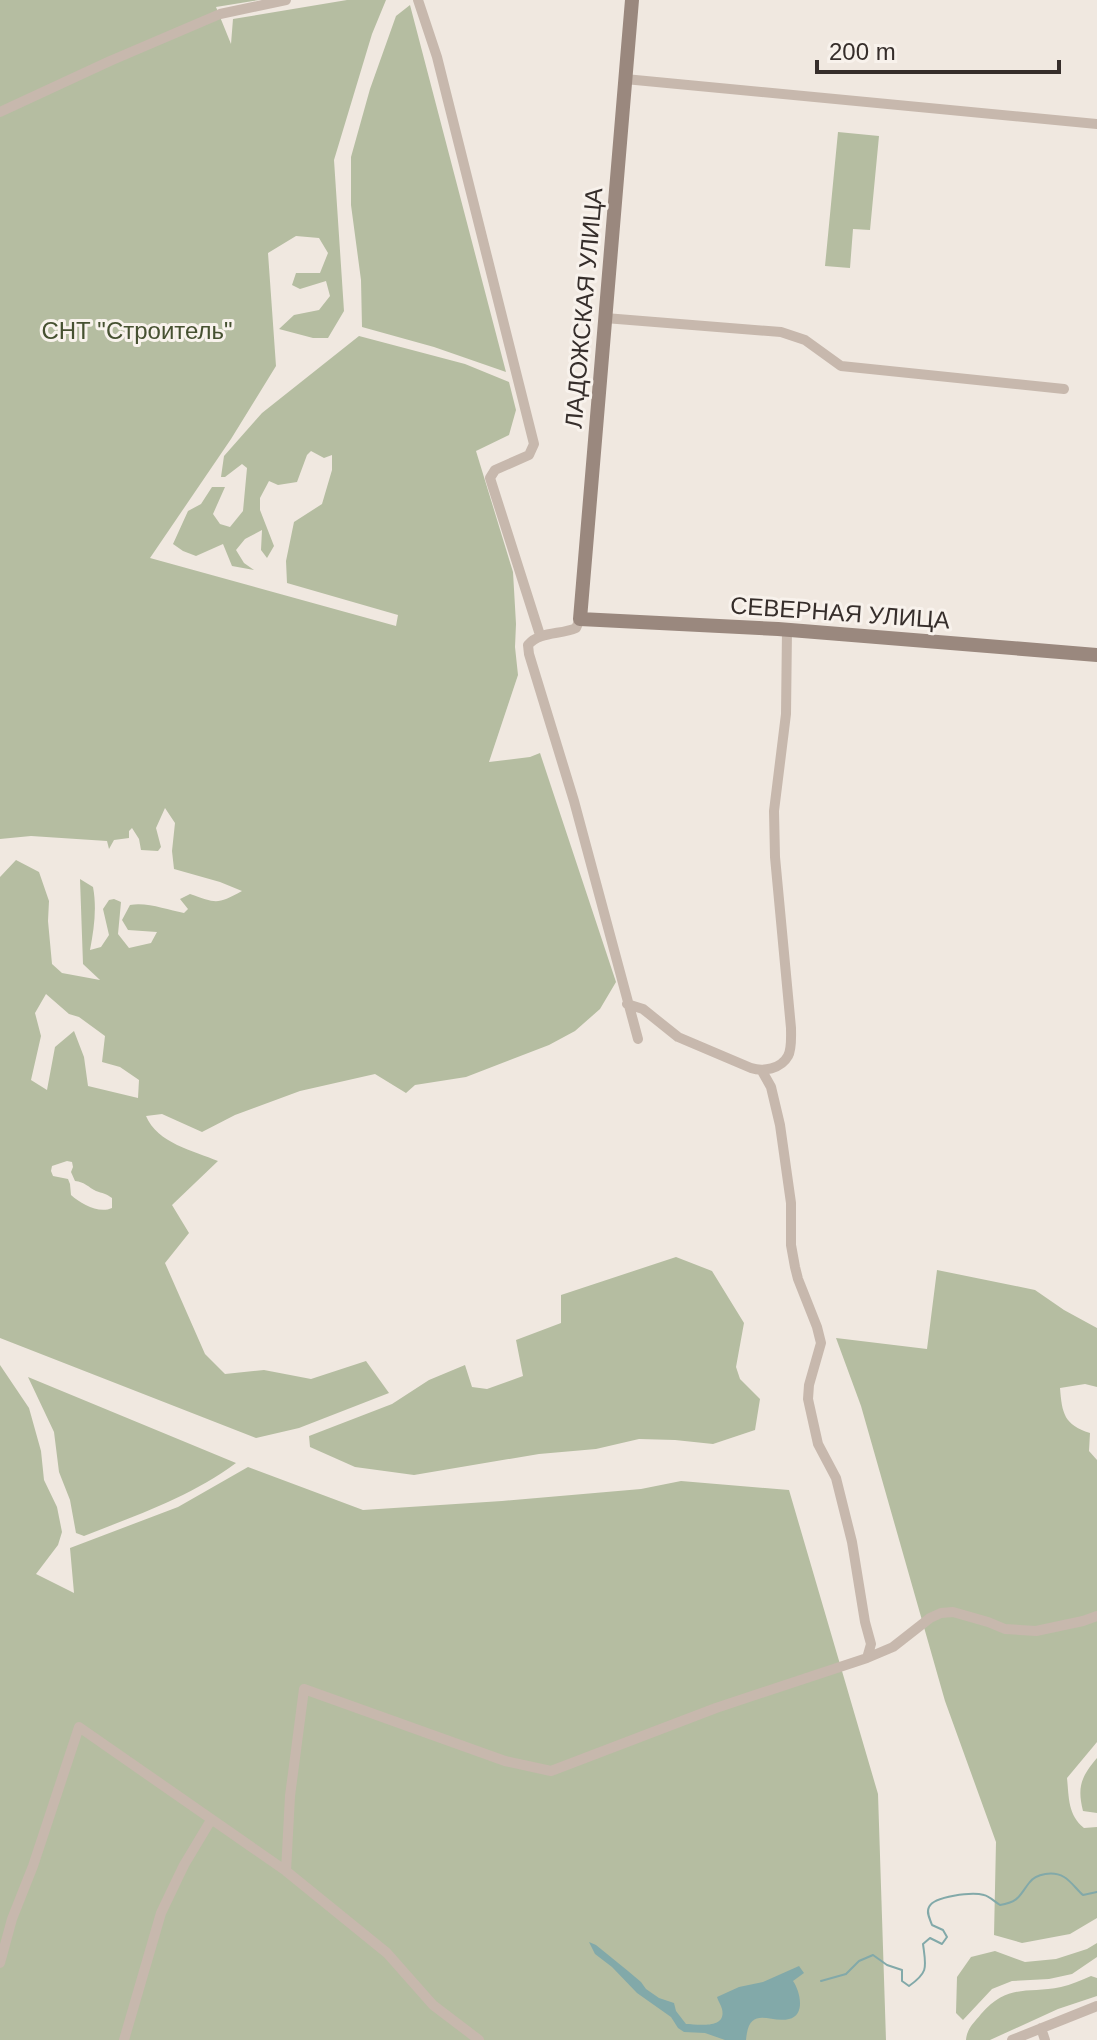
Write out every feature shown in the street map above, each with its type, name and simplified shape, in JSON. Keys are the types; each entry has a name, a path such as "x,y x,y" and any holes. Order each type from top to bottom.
{"street":[{"path":"0,112 220,14 286,0"},
{"path":"418,0 437,57 533,435 534,444 529,455 495,470 490,478 540,635"},
{"name":"ЛАДОЖСКАЯ УЛИЦА","path":"580,619 632,0"},
{"path":"625,79 1097,124"},
{"path":"605,318 781,332 805,340 841,366 1064,389"},
{"path":"580,619 576,628 565,633 534,638 528,645 529,654 574,801 638,1039"},
{"name":"СЕВЕРНАЯ УЛИЦА","path":"580,619 787,630 1097,655"},
{"path":"762,1071 782,1063 789,1054 791,1028 775,857 774,811 786,714 787,630"},
{"path":"627,1004 643,1009 678,1037 762,1071 771,1087 780,1125 791,1203 791,1245 795,1267 821,1343 808,1399 818,1444 836,1478 852,1542 871,1644 867,1658"},
{"path":"286,1871 290,1796 304,1689 505,1761 551,1771 716,1708 867,1658 893,1647 941,1613 953,1612 1005,1629 1036,1631 1097,1616"},
{"path":"0,1963 12,1919 79,1727 286,1871 387,1953 433,2005 479,2040"},
{"path":"124,2040 161,1913 184,1865 211,1820"},
{"path":"1012,2040 1097,2006"},
{"path":"1041,2028 1045,2040"}],"green space":[{"name":"СНТ \"Строитель\"","path":"0,0 259,0 216,7 231,44 233,19 347,0 386,0 372,34 334,160 344,311 328,338 313,338 279,329 294,315 319,310 330,296 326,281 300,289 292,285 296,273 320,273 328,253 319,238 296,236 268,253 276,366 231,439 150,558 396,626 398,615 287,583 286,561 294,522 322,504 332,470 332,455 324,458 311,451 297,482 278,485 269,481 260,498 260,510 274,546 267,558 261,550 262,530 245,539 236,550 244,563 254,570 232,566 223,544 196,556 173,544 188,511 201,504 212,487 225,487 213,514 220,524 230,527 243,511 247,468 242,464 221,477 224,456 262,413 359,336 465,364 509,382 516,410 509,435 476,451 513,572 516,624 518,675 489,762 540,753 616,982 600,1009 575,1031 549,1045 466,1077 415,1085 406,1093 375,1074 300,1091 235,1115 202,1132 162,1114 146,1116 167,1139 218,1161 172,1205 189,1233 165,1263 205,1354 225,1374 264,1370 311,1379 366,1361 389,1393 299,1428 256,1438 0,1338 0,877 16,860 39,872 49,901 52,964 62,973 100,980 83,964 80,879 93,887 94,918 90,950 101,947 109,935 103,909 109,900 121,902 118,934 129,948 151,943 157,932 128,930 122,920 130,905 151,905 184,913 188,909 180,899 190,894 216,901 242,891 174,869 175,823 165,808 156,828 161,847 158,851 141,850 132,828 129,838 114,840 109,849 107,841 31,836 0,839","holes":["46,994 69,1014 79,1017 105,1036 102,1062 120,1067 139,1080 138,1098 88,1086 84,1057 74,1031 55,1047 47,1090 31,1080 41,1036 35,1013","72,1162 71,1172 75,1181 112,1198 112,1208 96,1209 71,1195 68,1179 53,1176 51,1171 52,1166"]},
{"path":"410,5 506,372 362,327 361,280 351,205 351,157 370,89 396,16"},
{"path":"838,132 879,136 870,230 853,229 850,268 825,266"},
{"path":"676,1257 712,1271 744,1323 736,1367 740,1379 760,1399 755,1430 713,1444 639,1439 596,1449 539,1454 414,1475 355,1467 310,1447 309,1436 392,1404 429,1380 465,1365 472,1387 487,1389 523,1376 516,1340 561,1323 561,1295"},
{"path":"937,1270 1035,1290 1097,1328 1097,1387 1085,1384 1060,1388 1066,1417 1081,1430 1090,1433 1089,1451 1097,1460 1097,1742 1067,1778 1070,1806 1075,1818 1084,1828 1097,1827 1097,1918 1070,1934 1022,1943 994,1935 996,1842 945,1701 861,1406 836,1338 927,1349"},
{"path":"0,1365 29,1408 41,1451 44,1480 57,1507 62,1532 58,1545 36,1574 74,1593 70,1548 178,1507 248,1467 363,1510 641,1489 681,1481 789,1490 878,1794 886,2040 0,2040"},
{"path":"28,1377 236,1463 200,1486 163,1504 84,1536 76,1533 70,1500 59,1472 54,1432"},
{"path":"1097,1758 1097,1813 1083,1811 1080,1795 1084,1777"},
{"path":"1097,1943 1097,1957 1072,1974 1012,1981 992,1989 963,2020 956,2013 957,1977 971,1957 995,1951 1025,1962 1056,1959"},
{"path":"1091,1976 1097,1978 1097,1996 1058,2009 990,2040 966,2040 973,2023 1000,1998 1018,1992 1065,1986"}],"water":[{"path":"589,1942 628,1971 646,1989 674,2003 686,2024 715,2023 722,2016 717,1997 799,1966 804,1973 793,1981 800,2008 789,2019 756,2019 751,2022 746,2040 725,2040 705,2033 684,2032 671,2017 637,1993 595,1954"}],"waterway":[{"path":"821,1981 846,1974 859,1961 873,1955 887,1965 902,1970 902,1981 909,1986 925,1968 923,1944 930,1938 942,1944 947,1937 943,1930 932,1925 928,1912 932,1903 938,1900 978,1894 1000,1905 1006,1904 1018,1898 1032,1880 1050,1874 1064,1877 1083,1895 1097,1892"}]}
